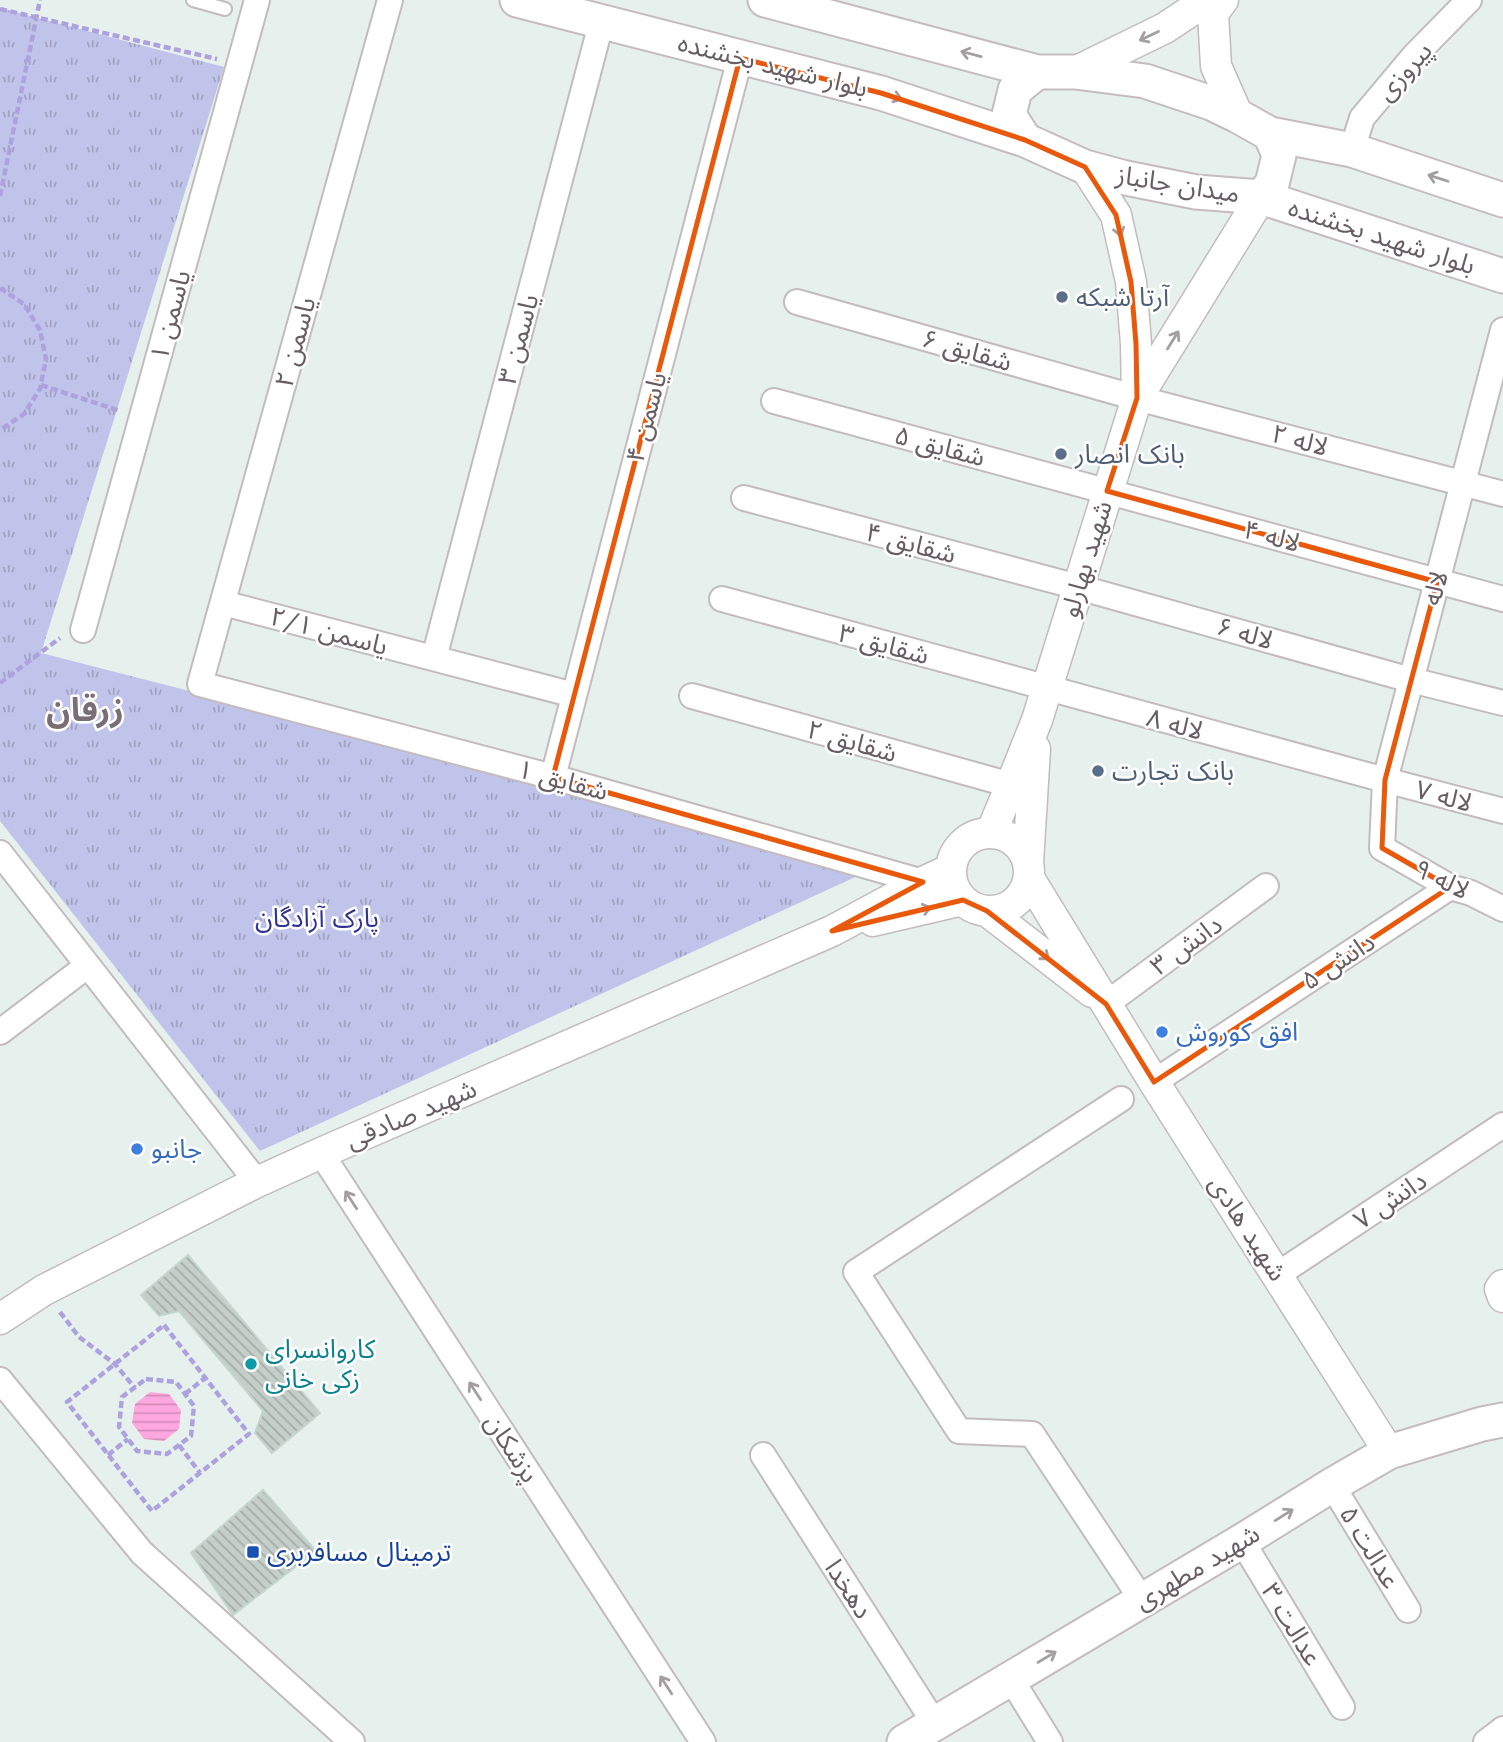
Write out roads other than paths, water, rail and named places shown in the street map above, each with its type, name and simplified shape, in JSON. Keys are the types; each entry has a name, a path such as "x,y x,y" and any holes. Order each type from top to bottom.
{"main road":[{"name":"بلوار شهید بخشنده","path":"517,0 881,93 1025,140"},
{"path":"765,0 1037,72 1075,72 1145,81 1211,103 1270,134 1352,150 1503,200"},
{"path":"1025,140 1009,115 1015,90 1037,72"},
{"name":"میدان جانباز","path":"1025,140 1084,167 1126,178 1196,192 1261,197 1272,184 1279,155 1270,134"},
{"name":"بلوار شهید بخشنده","path":"1261,197 1503,276"},
{"name":"شهید مطهری","path":"904,1742 1389,1452 1503,1420"}],"street":[{"name":"یاسمن ۱","path":"83,630 257,0"},
{"name":"یاسمن ۲","path":"200,684 390,0"},
{"path":"1075,72 1165,28 1207,0"},
{"path":"1223,0 1213,13 1216,66 1238,116"},
{"name":"پیروزی","path":"1352,150 1362,118 1414,56 1469,0"},
{"name":"یاسمن ۳","path":"434,659 602,20"},
{"name":"یاسمن ۴","path":"553,777 740,58"},
{"path":"1084,167 1116,215 1130,282 1136,344 1137,398"},
{"path":"1137,398 1261,197"},
{"name":"شقایق ۶","path":"797,302 1137,398"},
{"name":"لاله","path":"1382,848 1385,780 1503,330"},
{"name":"لاله ۲","path":"1137,398 1503,494"},
{"name":"شهید بهارلو","path":"1037,720 1137,398"},
{"name":"شقایق ۵","path":"774,401 1107,491"},
{"name":"لاله ۴","path":"1107,491 1503,599"},
{"name":"شقایق ۴","path":"744,499 1078,587"},
{"name":"لاله ۶","path":"1078,587 1503,703"},
{"name":"شقایق ۳","path":"722,599 1047,689"},
{"name":"یاسمن ۲/۱","path":"223,603 574,695"},
{"name":"شقایق ۱","path":"200,684 553,777 923,882"},
{"name":"لاله ۸","path":"1047,689 1385,780"},
{"name":"شقایق ۲","path":"692,696 1012,785"},
{"path":"991,833 1037,720"},
{"path":"832,931 975,905 999,911 1019,899 1025,889 1028,870 1037,720"},
{"name":"لاله ۷","path":"1385,780 1503,811"},
{"path":"1028,870 1023,851 1003,835 991,833 968,839 954,858 951,869 953,886 1107,1004"},
{"name":"لاله ۹","path":"1382,848 1450,887 1471,893 1503,909"},
{"path":"0,853 257,1182"},
{"path":"832,931 951,869"},
{"name":"شهید هادی","path":"1028,870 1154,1082 1389,1452"},
{"name":"دانش ۳","path":"1107,1004 1266,886"},
{"name":"دانش ۵","path":"1154,1082 1450,887"},
{"name":"شهید صادقی","path":"0,1318 44,1290 257,1182 832,931"},
{"path":"0,1032 87,966"},
{"path":"1121,1099 856,1272 959,1431 1032,1434 1142,1600"},
{"name":"دانش ۷","path":"1277,1275 1503,1125"},
{"name":"پزشکان","path":"321,1153 703,1742"},
{"path":"1503,1285 1500,1289 1503,1297"},
{"path":"0,1380 142,1553 352,1742"},
{"name":"دهخدا","path":"763,1455 935,1724"},
{"name":"عدالت ۵","path":"1332,1485 1408,1610"},
{"name":"عدالت ۳","path":"1242,1541 1342,1707"},
{"path":"1011,1679 1050,1742"},
{"path":"1486,1742 1503,1729"}],"lane":[{"path":"193,0 225,9"}],"place":[{"name":"آرتا شبکه","path":"1062,297"},
{"name":"بانک انصار","path":"1061,454"},
{"name":"بانک تجارت","path":"1098,771"},
{"name":"افق کوروش","path":"1162,1032"},
{"name":"جانبو","path":"137,1149"},
{"name":"کاروانسرای زکی خانی","path":"251,1364"},
{"name":"ترمینال مسافربری","path":"253,1552"}],"district":[{"name":"زرقان","path":"85,709"}],"park label":[{"name":"پارک آزادگان","path":"317,918"}]}
